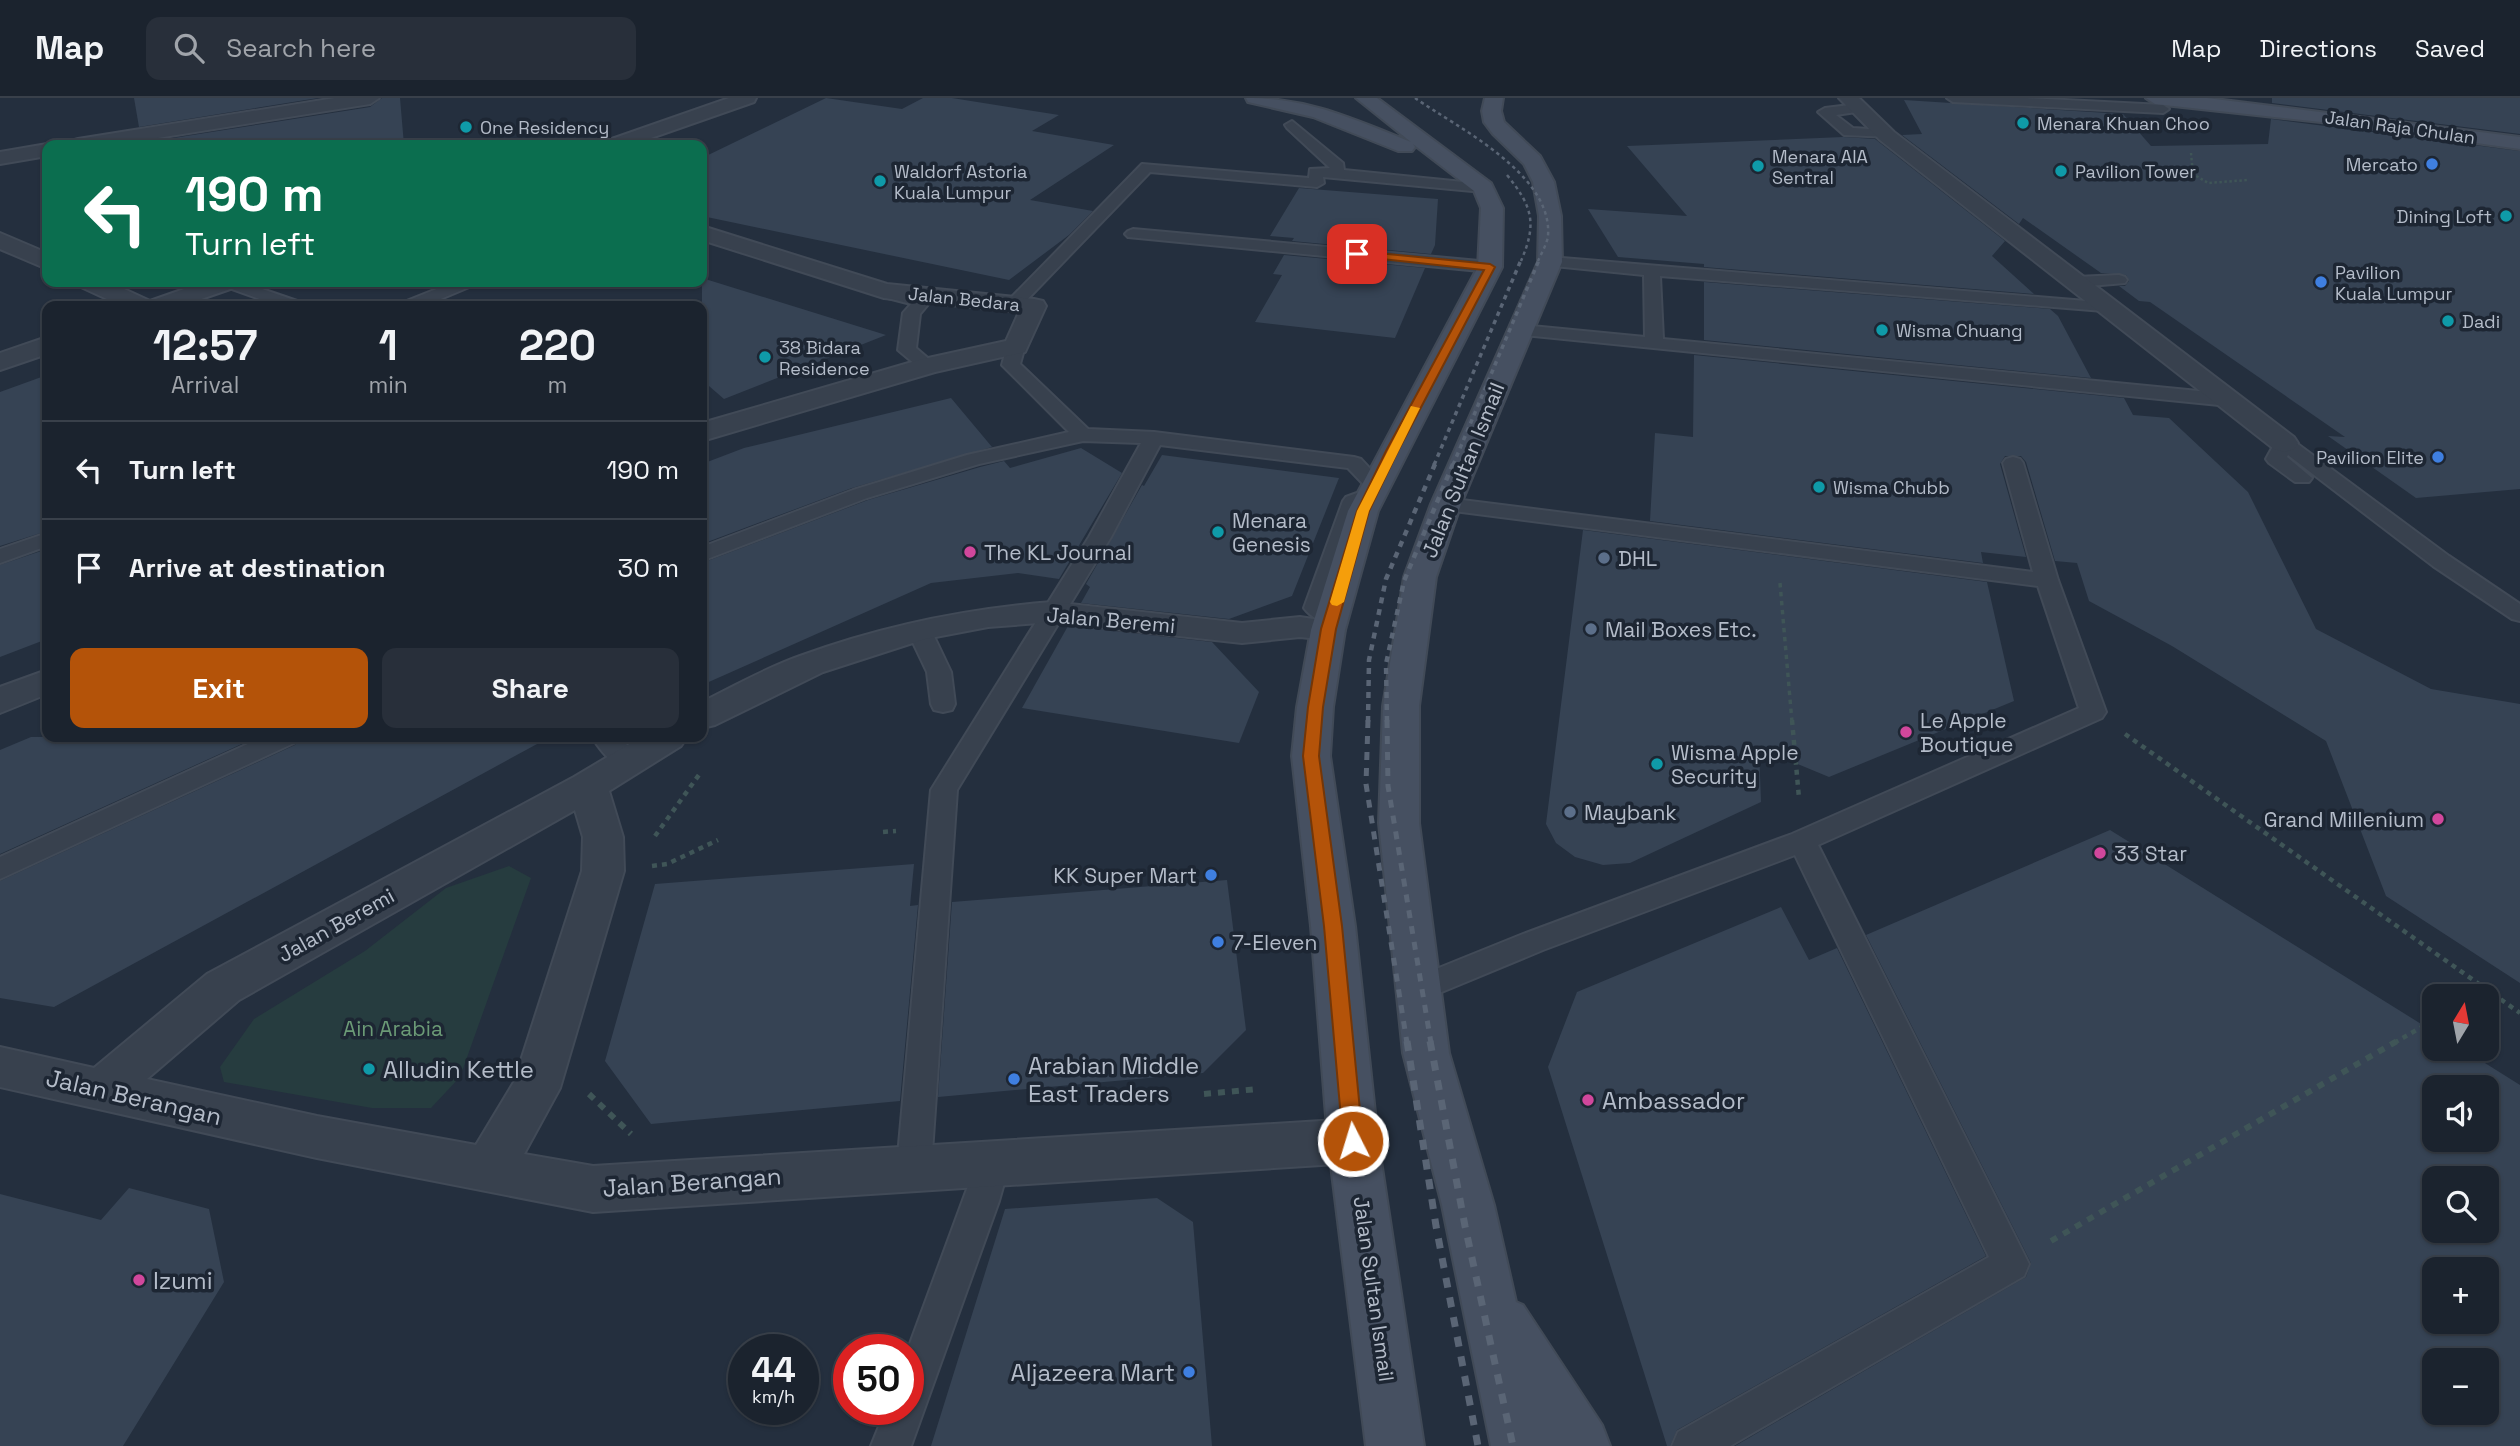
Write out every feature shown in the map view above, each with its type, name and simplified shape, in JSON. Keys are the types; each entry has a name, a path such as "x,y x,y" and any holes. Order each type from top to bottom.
{"main road":[{"path":"1255,98 1319,113 1362,128 1413,150 1480,186"},
{"path":"1365,98 1480,186"},
{"name":"Jalan Sultan Ismail","path":"1494,98 1490,112 1496,127 1538,169 1552,220 1550,262 1446,504 1420,577 1401,706 1399,823 1426,1053 1468,1205 1520,1446"},
{"path":"2329,98 2454,134"},
{"name":"Jalan Raja Chulan","path":"2159,104 2520,143"},
{"name":"Jalan Sultan Ismail","path":"1395,1446 1353,1141 1333,926 1311,756 1315,707 1331,624 1363,511 1490,267 1492,208 1480,186"},
{"path":"1490,1301 1581,1446"}],"street":[{"path":"106,140 325,101 370,98"},
{"path":"627,140 747,98"},
{"path":"1853,103 1885,134 2284,443"},
{"path":"0,158 42,151"},
{"name":"Jalan Bedara","path":"707,235 884,291 1034,306 1016,346 928,366 707,429"},
{"path":"0,240 42,260"},
{"path":"101,287 130,301"},
{"path":"172,301 213,287"},
{"path":"0,362 42,351"},
{"name":"Jalan Beremi","path":"707,714 811,664 919,630 988,617 1052,612 1242,633 1331,624"},
{"path":"0,701 42,683"},
{"name":"Jalan Beremi","path":"101,1090 223,987 588,786 617,749 647,742"},
{"path":"489,1169 536,1088 622,869 603,837 588,786"},
{"name":"Jalan Berangan","path":"0,1067 317,1137 593,1189 1353,1141"}],"lane":[{"path":"1953,98 2159,104"},
{"path":"1853,103 1825,112 1850,132 1885,134"},
{"path":"1292,125 1338,166 1335,173"},
{"path":"1013,304 1147,167 1317,183 1315,172 1480,186"},
{"path":"1133,234 1490,267"},
{"path":"1550,262 2110,308"},
{"path":"1651,270 1654,343"},
{"path":"2077,282 2119,280"},
{"path":"241,287 280,301"},
{"path":"422,301 456,287"},
{"path":"884,291 922,302 912,313 907,349 928,366"},
{"path":"1521,330 2229,400"},
{"path":"1016,346 1011,365 1083,435"},
{"path":"707,552 860,495 949,467 1083,435 1154,439 1354,463 1373,490"},
{"path":"914,1167 944,790 1100,537 1154,439"},
{"path":"2302,478 2276,459 2284,443 2441,561 2520,614"},
{"path":"1420,989 1533,942 1802,841 2093,712 2047,580 2013,463"},
{"path":"1446,504 2047,580"},
{"path":"0,556 42,541"},
{"path":"919,630 939,672 943,704"},
{"path":"0,869 274,742"},
{"path":"1692,1446 2011,1264 1802,841"},
{"path":"924,1356 982,1201 993,1163"},
{"path":"891,1446 899,1425"}],"path":[{"path":"2191,153 2193,174 2207,183 2248,180"},
{"path":"1777,544 1802,841"},
{"path":"2093,712 2478,984"},
{"path":"622,869 656,833 708,765"},
{"path":"622,869 667,864 718,840"},
{"path":"2499,998 2520,1013"},
{"path":"2011,1264 2422,1027"},
{"path":"587,1092 633,1135"}],"green space":[{"name":"Ain Arabia","path":"509,866 531,878 460,1077 431,1108 372,1108 224,1082 220,1067 254,1019 365,951 446,888"}],"building":[{"path":"134,98 318,98 139,127"},
{"path":"382,98 400,98 404,140 161,140 370,107"},
{"name":"Waldorf Astoria Kuala Lumpur","path":"826,98 902,109 923,98 952,98 1059,115 1032,131 1114,145 1030,200 1093,211 1069,235 1009,280 707,217 707,156"},
{"path":"2272,98 2520,98 2520,134 2272,103"},
{"path":"1904,100 2123,114 2151,146 2268,144 2271,119 2520,151 2520,489 2416,498 2328,436 2345,437 2150,302 2139,301 2119,286 2125,286 2129,281 2126,275 2101,273 2023,218 2019,224 1902,135 1922,134"},
{"path":"1843,137 1875,139 2005,241 1992,256 2034,294 1704,267 1704,264 1618,257 1588,209 1687,216 1627,146"},
{"path":"1299,188 1438,199 1435,245 1431,254 1292,241 1294,238 1270,236"},
{"path":"1284,255 1425,268 1395,338 1255,322 1282,275 1273,274"},
{"name":"38 Bidara Residence","path":"707,280 886,335 724,399 707,384 707,301 702,301 702,287 707,287"},
{"name":"Wisma Chuang","path":"1704,282 2050,309 2058,316 2091,378 1704,340"},
{"path":"1694,355 2124,398 2133,415 2169,418 2248,492 2316,629 2431,689 2520,704 2520,983 2386,896 2326,741 2172,646 2089,601 2077,563 2055,561 2026,462 2021,456 2005,456 2000,464 2026,557 1981,552 1983,563 1650,521 1655,433 1693,437"},
{"path":"42,377 42,533 0,546 0,392"},
{"path":"951,398 992,447 852,488 707,542 707,462 744,448"},
{"path":"1081,448 1122,473 1059,579 1018,573 931,583 707,683 707,561 868,500 1004,461 1010,468"},
{"name":"Menara Genesis","path":"1162,455 1339,478 1292,596 1229,619 1081,603 1090,587 1086,584"},
{"path":"1583,530 1987,582 2014,701 1829,777 1759,748 1761,802 1630,863 1603,865 1575,857 1556,843 1546,824"},
{"path":"42,551 42,641 0,657 0,565"},
{"path":"1068,626 1212,642 1259,692 1239,743 1022,708"},
{"path":"31,737 42,737 42,742 246,742 0,854 0,750"},
{"path":"297,742 541,742 54,1007 0,998 0,881"},
{"path":"2110,830 2422,1025 2422,1061 2482,1061 2520,1085 2520,1446 1735,1446 2026,1277 2031,1263 1866,935"},
{"path":"914,864 910,906 918,905 900,1101 651,1124 605,1061 655,884"},
{"path":"1227,880 1246,1030 1203,1073 938,1097 952,902"},
{"path":"1781,907 1809,960 1837,948 1986,1256 1677,1430 1670,1446 1667,1446 1548,1067 1577,992"},
{"path":"129,1188 209,1209 224,1282 123,1446 0,1446 0,1194 101,1220"},
{"path":"1157,1198 1193,1222 1212,1446 931,1446 1005,1209"}],"railway":[{"path":"1415,98 1499,155 1535,192 1545,214 1548,236 1538,261"},
{"path":"1507,175 1516,186 1530,216 1529,236 1521,261"},
{"path":"1434,465 1521,260"},
{"path":"1453,465 1539,260"},
{"path":"1368,722 1369,660 1386,579 1435,464"},
{"path":"1387,722 1386,664 1404,581 1453,464"},
{"path":"1368,720 1366,784 1407,1043"},
{"path":"1387,720 1388,786 1431,1043"},
{"path":"1407,1041 1436,1226 1478,1446"},
{"path":"1430,1041 1465,1226 1513,1446"}],"slow traffic":[{"path":"1337,602 1363,511 1415,408"}],"place":[{"name":"Menara Khuan Choo","path":"2023,123"},
{"name":"One Residency","path":"466,127"},
{"name":"Mercato","path":"2432,164"},
{"name":"Menara AIA Sentral","path":"1758,166"},
{"name":"Pavilion Tower","path":"2061,171"},
{"name":"Waldorf Astoria Kuala Lumpur","path":"880,181"},
{"name":"Dining Loft","path":"2506,216"},
{"name":"Pavilion Kuala Lumpur","path":"2321,282"},
{"name":"Dadi","path":"2448,321"},
{"name":"Wisma Chuang","path":"1882,330"},
{"name":"38 Bidara Residence","path":"765,357"},
{"name":"Pavilion Elite","path":"2438,457"},
{"name":"Wisma Chubb","path":"1819,487"},
{"name":"Menara Genesis","path":"1218,532"},
{"name":"The KL Journal","path":"970,552"},
{"name":"DHL","path":"1604,558"},
{"name":"Mail Boxes Etc.","path":"1591,629"},
{"name":"Le Apple Boutique","path":"1906,732"},
{"name":"Wisma Apple Security","path":"1657,764"},
{"name":"Maybank","path":"1570,812"},
{"name":"Grand Millenium","path":"2438,819"},
{"name":"33 Star","path":"2100,853"},
{"name":"KK Super Mart","path":"1211,875"},
{"name":"7-Eleven","path":"1218,942"},
{"name":"Alludin Kettle","path":"369,1069"},
{"name":"Arabian Middle East Traders","path":"1014,1079"},
{"name":"Ambassador","path":"1588,1100"},
{"name":"Izumi","path":"139,1280"},
{"name":"Aljazeera Mart","path":"1189,1372"}],"route":[{"path":"1353,1141 1333,926 1311,756 1315,707 1328,629 1363,511 1490,267 1357,254"}]}
